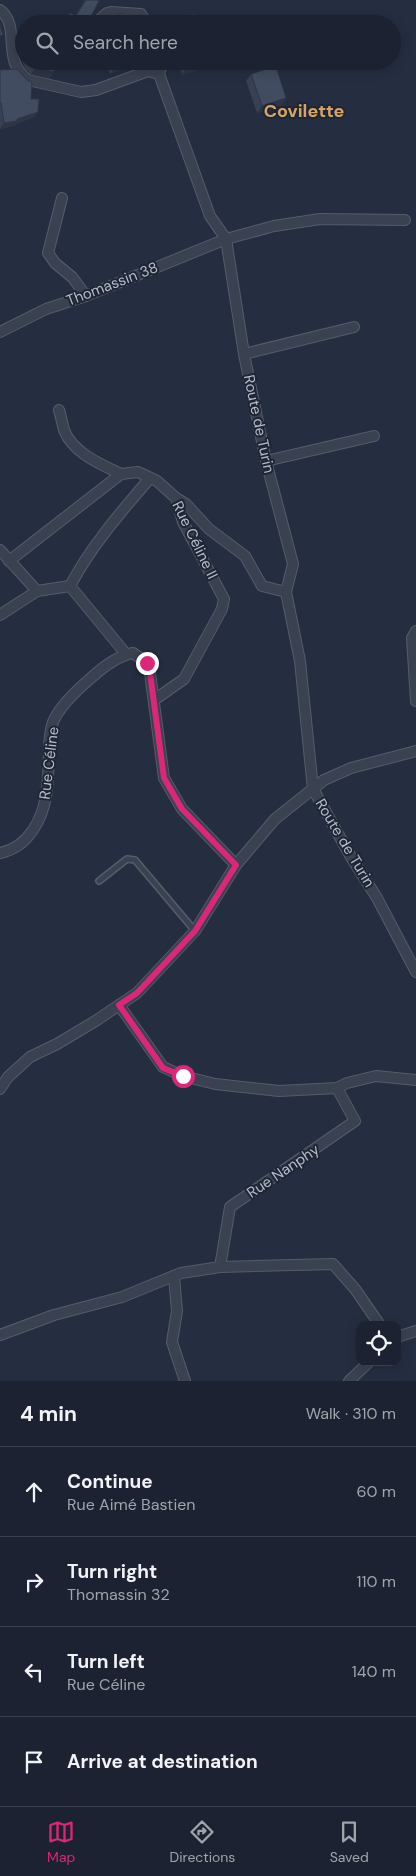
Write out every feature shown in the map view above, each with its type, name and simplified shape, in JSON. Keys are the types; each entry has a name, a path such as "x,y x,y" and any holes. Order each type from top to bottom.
{"street":[{"path":"0,10 6,14 9,22 15,66"},
{"path":"105,15 111,12 142,15"},
{"path":"18,70 28,80 81,92 96,90 148,71 159,74 160,70"},
{"name":"Route de Turin","path":"159,74 210,216 226,239 244,354 266,461 293,564 286,592 300,661 313,790 377,898 416,972"},
{"path":"62,198 48,253 55,263 72,277 86,296"},
{"name":"Thomassin 38","path":"0,332 46,309 86,296 226,239 274,226 320,219 405,220"},
{"path":"244,354 354,327"},
{"path":"9,561 121,474 96,462 71,441 64,430 59,410"},
{"path":"266,461 374,436"},
{"name":"Rue Céline II","path":"121,474 138,472 156,482 176,498 183,522 224,599 222,609 184,679 154,700"},
{"path":"70,586 92,549 150,478"},
{"path":"176,498 186,504 209,529 245,556 262,586 286,592"},
{"path":"0,550 37,591"},
{"path":"0,615 37,591 70,586"},
{"path":"70,586 126,654 133,653 147,663 154,700 164,778 182,809 236,865"},
{"path":"416,631 412,638 416,701"},
{"name":"Rue Céline","path":"0,853 23,843 41,818 47,797 49,740 54,721 77,690 113,661 126,654"},
{"path":"0,1089 8,1077 30,1057 57,1044 137,993 195,931 236,865 275,819 324,780 351,768 416,751"},
{"path":"119,1005 163,1068 183,1076 215,1084 279,1091 337,1088 347,1083 376,1076 416,1080"},
{"name":"Rue Nanphy","path":"220,1267 230,1207 355,1121 337,1088"},
{"path":"0,1335 54,1315 122,1297 181,1273 220,1267 332,1264 355,1289 377,1321"},
{"path":"174,1276 177,1311 172,1342 185,1381"},
{"path":"401,1336 416,1331"},
{"path":"349,1381 365,1366"}],"lane":[{"path":"99,881 127,859 136,860 195,931"}],"building":[{"path":"86,0 99,1 92,15 77,15"},
{"path":"0,24 3,35 0,36"},
{"path":"0,70 18,70 27,80 32,82 31,99 39,99 38,112 17,119 17,121 4,123 0,103"},
{"path":"264,70 277,70 286,98 262,106 251,74"}],"district":[{"name":"Covilette","path":"304,111"}],"route":[{"path":"147,663 150,673 164,778 182,809 236,865 195,931 137,993 119,1005 163,1068 183,1076"}]}
